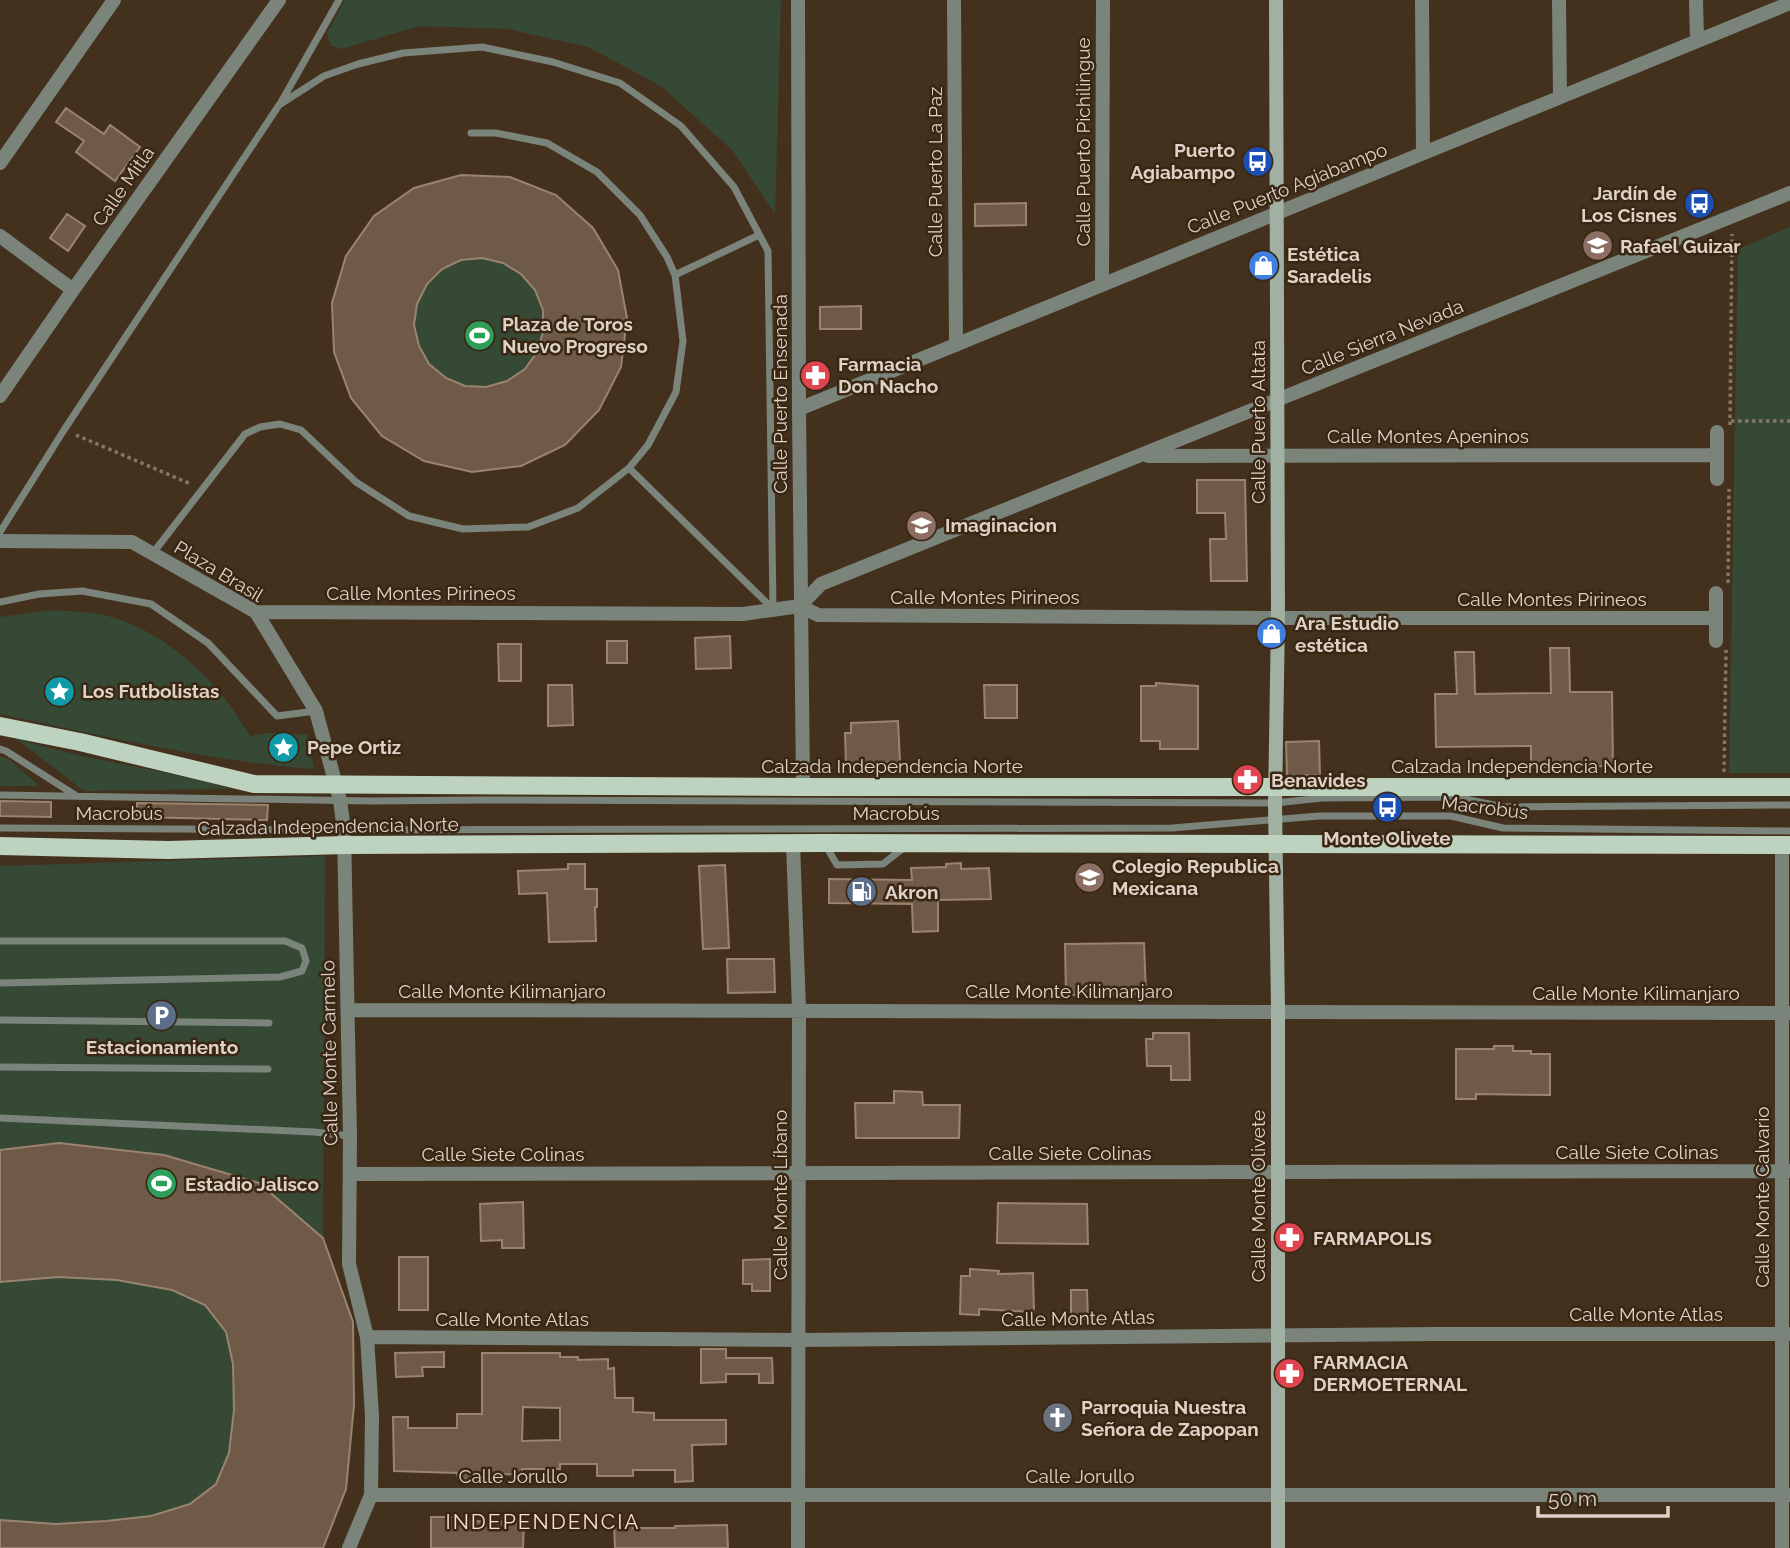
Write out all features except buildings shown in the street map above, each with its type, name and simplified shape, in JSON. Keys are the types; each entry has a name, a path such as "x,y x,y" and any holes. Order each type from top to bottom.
{"main road":[{"name":"Calzada Independencia Norte","path":"0,726 80,742 254,785 337,793 803,787 1275,795 1790,787"},
{"name":"Calzada Independencia Norte","path":"0,846 168,849 345,838 908,844 1787,841"}],"street":[{"path":"0,163 114,0"},
{"name":"Calle Mitla","path":"0,396 279,0"},
{"name":"Calle Puerto Ensenada","path":"798,0 803,787"},
{"name":"Calle Puerto La Paz","path":"954,0 956,345"},
{"name":"Calle Puerto Pichilingue","path":"1102,284 1103,0"},
{"name":"Calle Puerto Altata","path":"1275,844 1278,618 1276,0"},
{"path":"1422,0 1423,153"},
{"path":"1559,0 1560,97"},
{"path":"1696,0 1697,41"},
{"name":"Calle Puerto Agiabampo","path":"799,409 1790,3"},
{"name":"Calle Sierra Nevada","path":"800,606 821,584 1790,193"},
{"path":"0,236 73,290"},
{"path":"1717,432 1717,479"},
{"name":"Calle Montes Apeninos","path":"1139,456 1717,456"},
{"name":"Plaza Brasil","path":"0,541 132,542 257,612 316,711 337,793 345,838"},
{"path":"1716,593 1716,641"},
{"name":"Calle Montes Pirineos","path":"257,612 743,614 800,606 818,615 1716,618"},
{"name":"Calle Monte Carmelo","path":"345,838 349,1010 349,1264 367,1337 372,1416 371,1495 349,1548"},
{"name":"Calle Monte Calvario","path":"1782,1548 1786,1495 1787,841"},
{"name":"Calle Monte Líbano","path":"793,843 799,1009 798,1548"},
{"name":"Calle Monte Olivete","path":"1275,844 1278,1011 1278,1548"},
{"name":"Calle Monte Kilimanjaro","path":"349,1010 1786,1013"},
{"name":"Calle Siete Colinas","path":"350,1174 1786,1171"},
{"name":"Calle Monte Atlas","path":"367,1337 799,1340 1786,1334"},
{"name":"Calle Jorullo","path":"371,1495 1786,1495"}],"lane":[{"path":"0,532 64,430 279,105 339,0"},
{"path":"279,105 324,76 358,64 403,53 482,47 553,62 620,83 681,126 734,187 768,251 773,609"},
{"path":"153,554 245,434 260,427 280,424 301,430 356,482 409,516 463,529 528,527 578,508 629,468 648,445 676,392 683,341 675,275 667,257 640,215 597,172 547,143 496,133 471,133"},
{"path":"675,275 759,235"},
{"path":"629,468 773,609"},
{"path":"0,602 39,594 82,591 151,604 208,643 277,716 316,711"},
{"name":"Macrobús","path":"0,749 75,796"},
{"name":"Macrobús","path":"0,795 1275,795 1322,798 1455,797 1504,807 1790,805"},
{"name":"Macrobús","path":"0,828 345,838 1172,828 1319,816 1451,816 1503,828 1787,841"},
{"path":"0,941 285,941 302,948 306,961 302,971 280,977 0,983"},
{"path":"0,1020 269,1023"},
{"path":"0,1068 268,1069"},
{"path":"0,1118 314,1132 350,1136"}],"path":[{"path":"1731,421 1790,421"},
{"path":"64,430 203,488"},
{"path":"1723,787 1725,739"}],"green space":[{"path":"345,0 781,0 775,214 733,151 661,86 588,47 508,29 420,26 341,49 331,46 327,33"},
{"name":"Plaza de Toros Nuevo Progreso","path":"461,175 510,177 556,195 593,228 618,270 627,318 621,367 599,410 565,445 521,466 472,472 351,398 334,352 332,303 346,256 375,216 414,188"},
{"path":"1790,227 1790,773 1729,773 1738,249"},
{"path":"52,610 115,618 162,641 204,675 229,704 250,736 267,733 307,734 314,769 195,754 0,714 0,617"},
{"path":"15,738 69,753 231,789 84,791"},
{"path":"0,756 10,760 39,786 0,786"},
{"name":"Estadio Jalisco","path":"325,856 323,1238 353,1320 354,1405 346,1489 323,1548 0,1548 0,866"}],"place":[{"name":"Puerto Agiabampo","path":"1258,161"},
{"name":"Jardín de Los Cisnes","path":"1700,204"},
{"name":"Rafael Guizar","path":"1597,246"},
{"name":"Estética Saradelis","path":"1264,265"},
{"name":"Plaza de Toros Nuevo Progreso","path":"479,335"},
{"name":"Farmacia Don Nacho","path":"815,375"},
{"name":"Imaginacion","path":"922,525"},
{"name":"Ara Estudio estética","path":"1272,634"},
{"name":"Los Futbolistas","path":"59,691"},
{"name":"Pepe Ortiz","path":"284,747"},
{"name":"Benavides","path":"1248,780"},
{"name":"Monte Olivete","path":"1387,807"},
{"name":"Colegio Republica Mexicana","path":"1089,877"},
{"name":"Akron","path":"862,892"},
{"name":"Estacionamiento","path":"162,1016"},
{"name":"Estadio Jalisco","path":"162,1184"},
{"name":"FARMAPOLIS","path":"1290,1238"},
{"name":"FARMACIA DERMOETERNAL","path":"1290,1373"},
{"name":"Parroquia Nuestra Señora de Zapopan","path":"1058,1418"}],"district":[{"name":"INDEPENDENCIA","path":"543,1522"}]}
